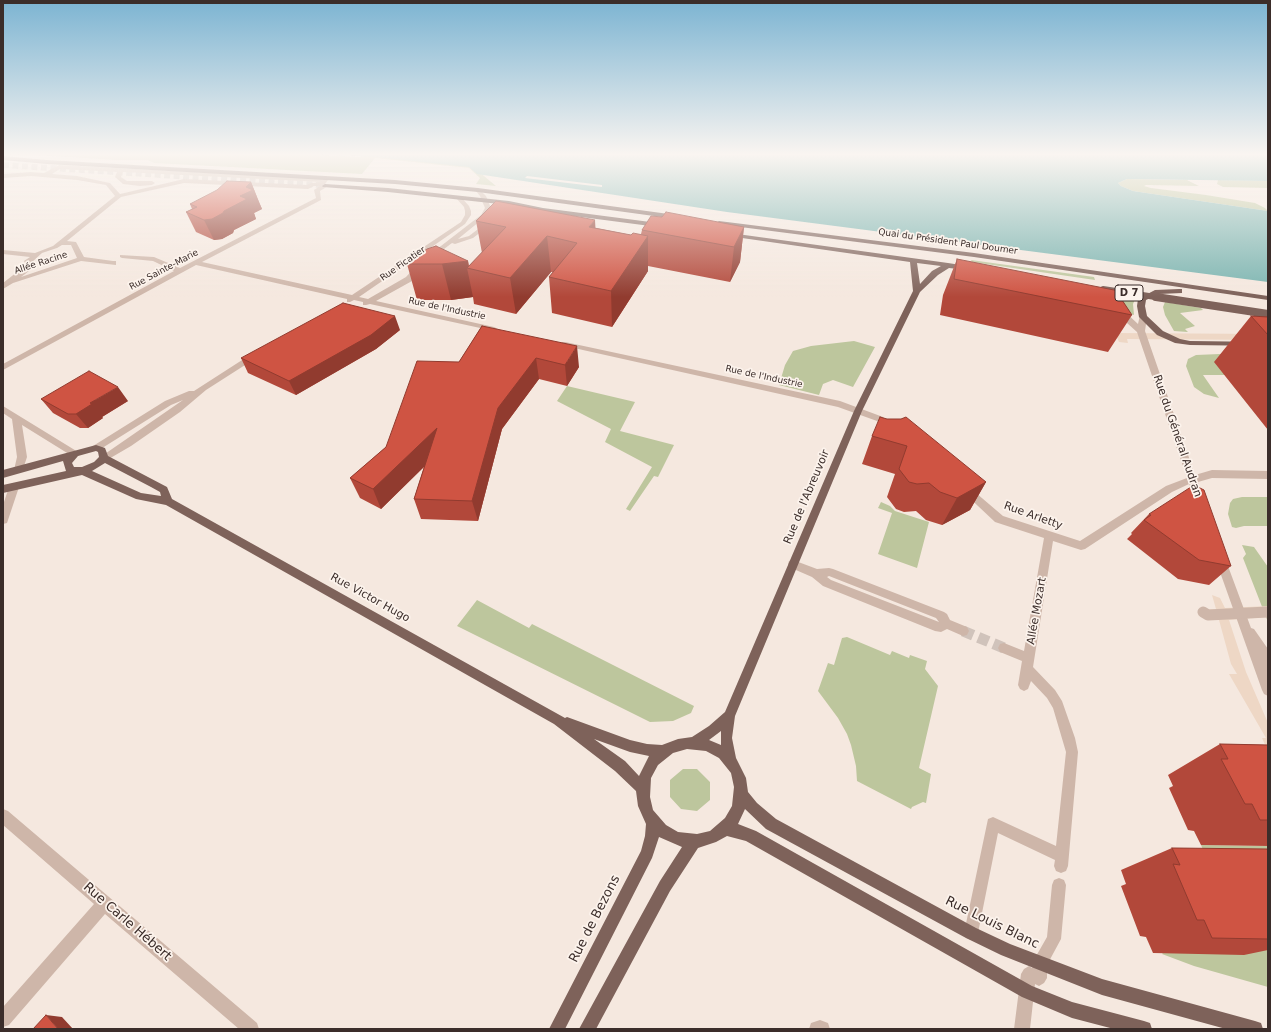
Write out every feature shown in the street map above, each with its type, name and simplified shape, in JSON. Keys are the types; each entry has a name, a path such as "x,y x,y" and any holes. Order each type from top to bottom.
{"main road":[{"path":"494,201 531,208 663,226"},
{"path":"558,201 687,219"},
{"name":"Quai du Président Paul Doumer","path":"710,222 994,258 1268,298"},
{"path":"720,234 978,270"},
{"path":"913,260 916,256 928,254 974,259 994,258"},
{"path":"913,260 917,291"},
{"name":"Rue de l'Abreuvoir","path":"730,762 726,738 729,716 858,411 917,291 935,274 948,265"},
{"name":"D 7","path":"1098,288 1268,314"},
{"name":"D 7","path":"1235,294 1171,290 1158,292 1142,299 1141,306 1143,317 1160,333 1178,341 1214,344 1268,344"},
{"path":"3,474 96,448 102,450 104,458 97,464 83,471 3,489"},
{"name":"Rue Victor Hugo","path":"75,454 68,460 67,465 70,470 83,471 139,496 168,501 558,720 620,766 643,789"},
{"name":"Rue Victor Hugo","path":"104,458 164,490 168,501"},
{"path":"14,487 18,470"},
{"name":"Rue de l'Abreuvoir","path":"695,742 713,730 729,716"},
{"name":"Rue Victor Hugo","path":"558,720 630,746 647,750 661,751"},
{"path":"683,742 695,742 708,745 720,752 730,762 740,782 741,794 740,807 726,830 706,841 694,842 678,839 664,831 653,820 644,800 643,789 645,774 652,761 661,751 672,745 683,742"},
{"name":"Rue Louis Blanc","path":"741,794 752,808 771,824 971,933 1006,950 1102,987 1255,1029"},
{"name":"Rue de Bezons","path":"557,1029 647,853 652,836 653,820"},
{"path":"726,830 743,832 752,836 1027,992 1072,1010 1144,1029"},
{"path":"587,1029 668,880 694,842"}],"street":[{"path":"5,285 30,266 28,261 36,255 61,243 111,201"},
{"name":"Rue Sainte-Marie","path":"3,367 195,263 315,201"},
{"name":"Rue Ficatier","path":"341,306 463,223 468,215 468,211 467,207 462,201"},
{"name":"Rue Ficatier","path":"354,308 368,302 409,279 426,260 483,216 488,208 486,201"},
{"path":"515,213 531,208"},
{"name":"Rue Ficatier","path":"446,245 471,237 496,219"},
{"name":"Allée Racine","path":"61,243 74,243 81,259"},
{"path":"3,252 36,255"},
{"path":"122,256 154,259 180,271"},
{"name":"Allée Racine","path":"5,285 81,259 114,263"},
{"name":"Rue de l'Industrie","path":"195,263 500,330"},
{"path":"147,266 165,264"},
{"path":"948,265 960,273 971,275"},
{"path":"1111,306 1122,313 1141,331"},
{"name":"Rue du Général Audran","path":"1143,317 1141,331 1196,492"},
{"name":"Rue de l'Industrie","path":"554,342 840,404 858,411"},
{"path":"104,458 128,444 158,423 203,388 260,353"},
{"path":"96,448 168,403 203,388"},
{"path":"3,409 75,454"},
{"path":"858,411 880,419 900,434"},
{"path":"16,417 22,457 18,470"},
{"path":"1192,479 1218,473 1268,474"},
{"name":"Rue Arletty","path":"958,484 999,519 1081,546 1169,489 1192,479"},
{"path":"3,520 14,487"},
{"name":"Allée Mozart","path":"1024,685 1049,536"},
{"path":"1216,546 1268,690"},
{"path":"793,564 816,574 827,582 935,626 941,627 945,624 963,631"},
{"path":"1203,612 1208,615 1268,612"},
{"path":"1243,624 1262,648 1268,666"},
{"path":"971,933 993,824 1062,861 1072,752 1070,738 1058,705 1028,664 1004,648"},
{"name":"Rue Carle Hébert","path":"3,816 252,1029"},
{"path":"1022,1029 1029,974 1039,978 1040,963 1054,939 1059,885"},
{"path":"3,1019 105,903"},
{"path":"817,1029 822,1029"}],"green space":[{"path":"1202,201 1244,201 1255,203 1268,211"},
{"path":"971,260 1094,277 1095,280 972,262"},
{"path":"1113,294 1136,297 1133,304 1134,315 1127,312"},
{"path":"1165,302 1201,308 1203,310 1180,313 1195,326 1185,329 1188,332 1174,331 1165,315 1163,307"},
{"path":"854,341 875,347 853,387 833,380 823,384 819,395 779,385 785,365 793,351 811,346"},
{"path":"1268,352 1225,375 1203,375 1219,398 1204,394 1194,387 1186,366 1188,359 1196,355"},
{"path":"567,386 635,402 620,431 674,445 658,477 654,476 630,511 626,509 652,467 605,442 611,429 557,401"},
{"path":"1242,497 1268,497 1268,526 1232,527 1228,514 1230,503 1233,499"},
{"path":"881,502 890,506 895,511 929,522 917,568 878,554 892,513 878,508"},
{"path":"1242,545 1254,547 1268,567 1268,622 1243,558 1246,554"},
{"path":"477,600 529,628 532,624 694,706 691,713 673,721 650,722 457,626"},
{"path":"847,637 890,655 892,651 909,658 910,655 927,661 925,669 938,686 919,768 931,774 926,803 923,802 912,807 911,809 857,781 856,766 847,734 838,718 818,691 828,663 834,665 842,638"},
{"path":"683,769 697,769 710,782 710,800 697,811 681,809 670,797 670,780"},
{"path":"1201,845 1268,846 1268,987 1194,966 1162,954 1219,887"}],"shaded area":[{"path":"1115,333 1268,334 1268,340 1127,339 1128,343 1119,342"},
{"path":"1212,595 1220,598 1225,608 1268,606 1268,617 1229,620 1246,672 1268,723 1268,755 1262,738 1266,738 1229,674 1237,674 1231,664 1219,620 1211,620 1204,610 1216,609"}],"water":[{"path":"656,201 1202,201 1268,211 1268,282 727,212"}],"building":[{"path":"195,201 243,201 212,219 204,220 186,212 197,207 190,204"},
{"path":"497,201 595,220 589,227 631,235 633,233 648,236 611,291 549,277 577,243 547,236 510,278 467,268 506,227 476,221"},
{"path":"666,212 744,227 734,247 642,230 651,216 662,217"},
{"path":"436,246 468,261 442,264 407,264 427,249"},
{"path":"957,259 1119,291 1120,297 1132,315 954,279"},
{"path":"343,303 395,316 371,335 289,381 241,358"},
{"path":"1251,316 1268,317 1268,335"},
{"path":"482,326 577,346 565,365 536,358 498,408 472,501 414,499 437,428 373,489 350,478 386,447 417,361 459,362"},
{"path":"89,371 118,387 90,403 92,404 76,414 68,414 41,399"},
{"path":"880,417 887,419 901,419 906,417 986,482 957,498 940,492 929,483 917,484 909,482 899,469 907,446 872,436"},
{"path":"1194,485 1204,490 1231,566 1199,560 1144,520 1151,515 1149,514"},
{"path":"1220,744 1268,745 1268,820 1260,820 1252,804 1245,804 1221,759 1228,759"},
{"path":"1172,848 1267,849 1268,939 1212,938 1204,920 1197,920 1173,864 1180,865"},
{"path":"46,1015 58,1029 33,1029"}],"tunnel":[{"path":"963,631 1004,648"}]}
